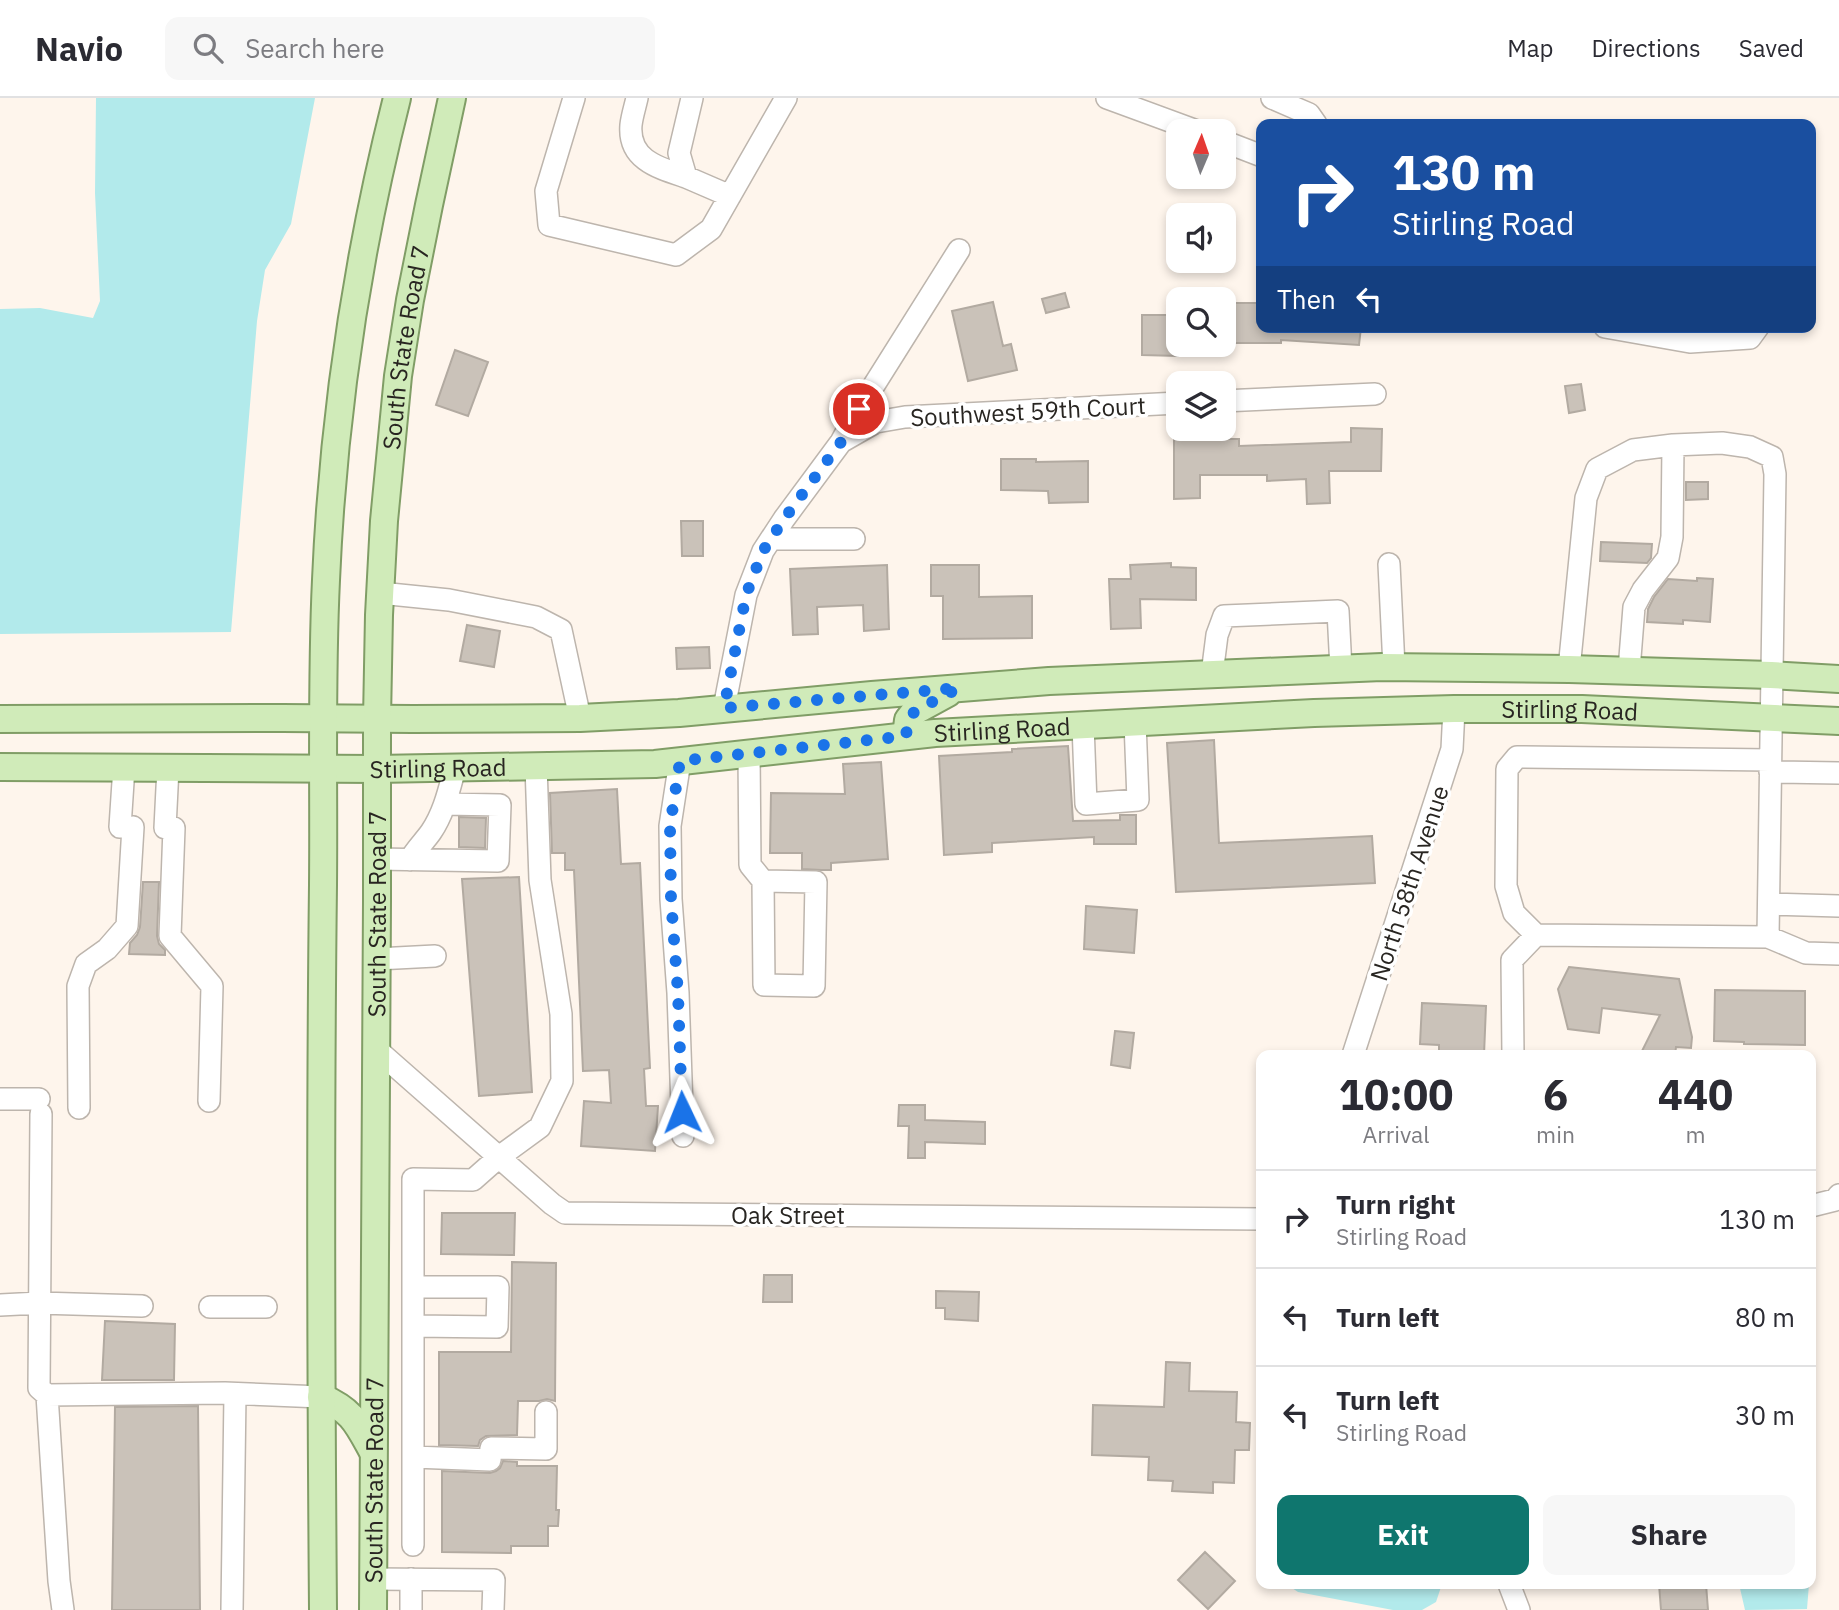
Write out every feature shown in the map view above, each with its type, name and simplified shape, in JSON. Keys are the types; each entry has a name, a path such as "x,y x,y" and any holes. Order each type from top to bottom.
{"main road":[{"name":"South State Road 7","path":"323,1610 320,1098 322,718 326,577 332,484 350,335 365,242 397,98"},
{"name":"South State Road 7","path":"373,1610 376,859 380,593 387,482 398,376 410,300 452,98"},
{"name":"Stirling Road","path":"0,719 580,718 680,713 1067,680 1394,667 1569,668 1839,679"},
{"path":"906,736 908,720 915,711 959,688"},
{"name":"Stirling Road","path":"0,766 377,769 655,764 906,736 1314,713 1454,709 1582,709 1839,720"},
{"path":"321,1397 338,1405 355,1419 374,1454"}],"street":[{"path":"574,98 546,191 549,225 676,255 711,229 786,98"},
{"path":"637,98 631,127 634,148 652,165 730,196"},
{"path":"686,177 679,153 692,98"},
{"path":"1107,98 1166,120"},
{"path":"1272,98 1310,114 1313,119"},
{"path":"1236,146 1256,154"},
{"path":"724,708 746,595 763,551 841,442 959,250"},
{"path":"1639,333 1690,342 1750,338 1754,333"},
{"path":"1236,400 1375,394"},
{"name":"Southwest 59th Court","path":"841,442 876,422 905,417 1166,404"},
{"path":"1569,668 1586,498 1597,469 1633,450 1673,445 1722,443 1750,447 1772,457 1775,474 1768,937"},
{"path":"1629,670 1634,607 1643,590 1668,558 1672,537 1673,445"},
{"path":"771,539 854,539"},
{"path":"1389,564 1394,667"},
{"path":"380,593 449,600 536,617 561,630 580,718"},
{"path":"1212,674 1217,635 1224,616 1338,611 1341,669"},
{"name":"North 58th Avenue","path":"1355,1050 1452,749 1454,709"},
{"path":"1083,725 1086,804 1138,800 1135,722"},
{"path":"748,752 750,865 763,881 764,985 814,986 816,882 763,881"},
{"path":"1831,773 1770,766 1630,758 1517,757 1507,769 1506,886 1514,913 1536,935 1768,937 1806,953 1839,954"},
{"path":"680,761 670,826 683,1136"},
{"path":"412,1545 413,1179 473,1180 540,1127 562,1081 561,1014 540,880 536,766"},
{"path":"79,1108 78,986 86,964 107,949 127,926 124,767"},
{"path":"168,768 170,936 212,986 209,1101"},
{"path":"410,860 432,830 445,804 455,768"},
{"path":"376,859 498,861 500,806 445,804"},
{"path":"1769,904 1830,906"},
{"path":"1513,1050 1513,960 1536,935"},
{"path":"377,959 435,956"},
{"name":"Oak Street","path":"376,1049 565,1213 1256,1219"},
{"path":"0,1099 40,1106 39,1388 47,1395 235,1394 321,1397"},
{"path":"1816,1205 1835,1200 1839,1195"},
{"path":"414,1287 498,1287 497,1327 414,1326"},
{"path":"0,1305 40,1303 142,1306"},
{"path":"210,1307 266,1307"},
{"path":"232,1610 235,1394"},
{"path":"47,1395 63,1610"},
{"path":"414,1458 491,1460 491,1448 546,1449 546,1412"},
{"path":"373,1579 494,1580 493,1610"},
{"path":"411,1579 411,1610"},
{"path":"1511,1589 1519,1610"}],"water":[{"path":"96,98 315,98 291,224 265,270 257,321 231,632 0,634 0,309 40,308 93,318 100,301 95,193"},
{"path":"1294,1589 1440,1589 1436,1602 1422,1610 1393,1610"},
{"path":"1740,1589 1809,1589 1807,1609 1745,1610"}],"building":[{"path":"1065,293 1069,307 1046,313 1042,299"},
{"path":"993,302 1003,346 1011,344 1017,370 968,381 952,311"},
{"path":"1236,303 1256,303 1256,333 1360,333 1359,345 1281,340 1281,343 1236,343"},
{"path":"1142,315 1166,315 1166,356 1142,355"},
{"path":"455,350 488,362 468,416 436,405"},
{"path":"1581,384 1585,410 1569,413 1565,386"},
{"path":"1351,428 1382,429 1381,471 1329,471 1330,503 1307,504 1306,479 1267,481 1267,475 1200,475 1200,498 1174,499 1174,441 1239,439 1239,446 1351,442"},
{"path":"1001,459 1036,459 1036,462 1088,461 1088,502 1049,503 1048,491 1001,490"},
{"path":"1686,482 1708,482 1708,499 1686,500"},
{"path":"681,521 703,521 703,556 682,556"},
{"path":"1601,542 1652,544 1651,558 1647,563 1600,561"},
{"path":"1171,563 1171,567 1196,568 1196,600 1140,599 1141,628 1111,629 1109,579 1131,579 1130,565"},
{"path":"887,565 889,629 864,631 863,605 817,607 818,634 793,635 790,569"},
{"path":"931,565 979,565 979,597 1032,596 1032,638 943,639 943,596 931,596"},
{"path":"1697,578 1713,579 1710,622 1647,622 1648,609 1668,579 1697,581"},
{"path":"467,625 500,631 494,667 460,661"},
{"path":"709,647 710,668 677,669 676,648"},
{"path":"1214,740 1219,843 1372,836 1375,883 1176,892 1167,743"},
{"path":"1068,746 1073,821 1120,820 1120,815 1136,815 1136,844 1094,844 1094,837 992,843 992,852 944,855 939,756"},
{"path":"881,762 888,859 831,863 831,870 821,870 802,869 802,853 770,853 771,793 845,794 843,764"},
{"path":"617,789 621,864 640,863 650,1068 644,1069 646,1106 658,1106 655,1151 581,1146 584,1101 611,1103 609,1070 583,1071 574,870 565,870 565,853 552,853 550,793"},
{"path":"459,817 486,818 485,848 459,847"},
{"path":"519,877 532,1092 479,1096 462,879"},
{"path":"143,882 159,882 157,936 165,955 129,954 130,943 140,927"},
{"path":"1086,906 1137,910 1134,953 1084,949"},
{"path":"1569,967 1679,979 1692,1037 1691,1048 1642,1050 1660,1015 1602,1008 1599,1033 1568,1029 1558,989"},
{"path":"1715,990 1805,991 1805,1045 1714,1041"},
{"path":"1422,1003 1486,1006 1484,1050 1439,1050 1439,1045 1420,1044"},
{"path":"1115,1031 1134,1033 1130,1068 1111,1065"},
{"path":"899,1105 925,1105 925,1120 985,1122 985,1144 925,1142 925,1158 908,1158 909,1126 898,1126"},
{"path":"442,1213 515,1213 514,1255 441,1254"},
{"path":"512,1262 556,1263 555,1401 518,1401 517,1435 486,1436 480,1440 478,1446 439,1445 439,1352 511,1352"},
{"path":"764,1275 792,1275 792,1302 763,1302"},
{"path":"936,1291 979,1292 978,1321 945,1319 945,1308 936,1308"},
{"path":"105,1321 175,1324 174,1380 102,1380"},
{"path":"1166,1362 1190,1363 1189,1391 1237,1392 1236,1422 1250,1423 1249,1450 1235,1450 1234,1483 1213,1482 1213,1493 1172,1491 1173,1481 1148,1480 1149,1457 1092,1455 1093,1405 1164,1407"},
{"path":"198,1406 200,1610 112,1610 115,1407"},
{"path":"503,1461 517,1462 517,1466 557,1466 558,1526 548,1526 548,1546 511,1546 511,1553 442,1552 442,1471 490,1473 500,1468"},
{"path":"1205,1552 1235,1581 1208,1609 1178,1580"},
{"path":"1659,1589 1706,1589 1708,1610 1661,1610"}],"route":[{"path":"682,1112 670,826 680,761 906,736 908,720 915,711 959,688 724,708 746,595 763,551 841,442 859,409"}]}
